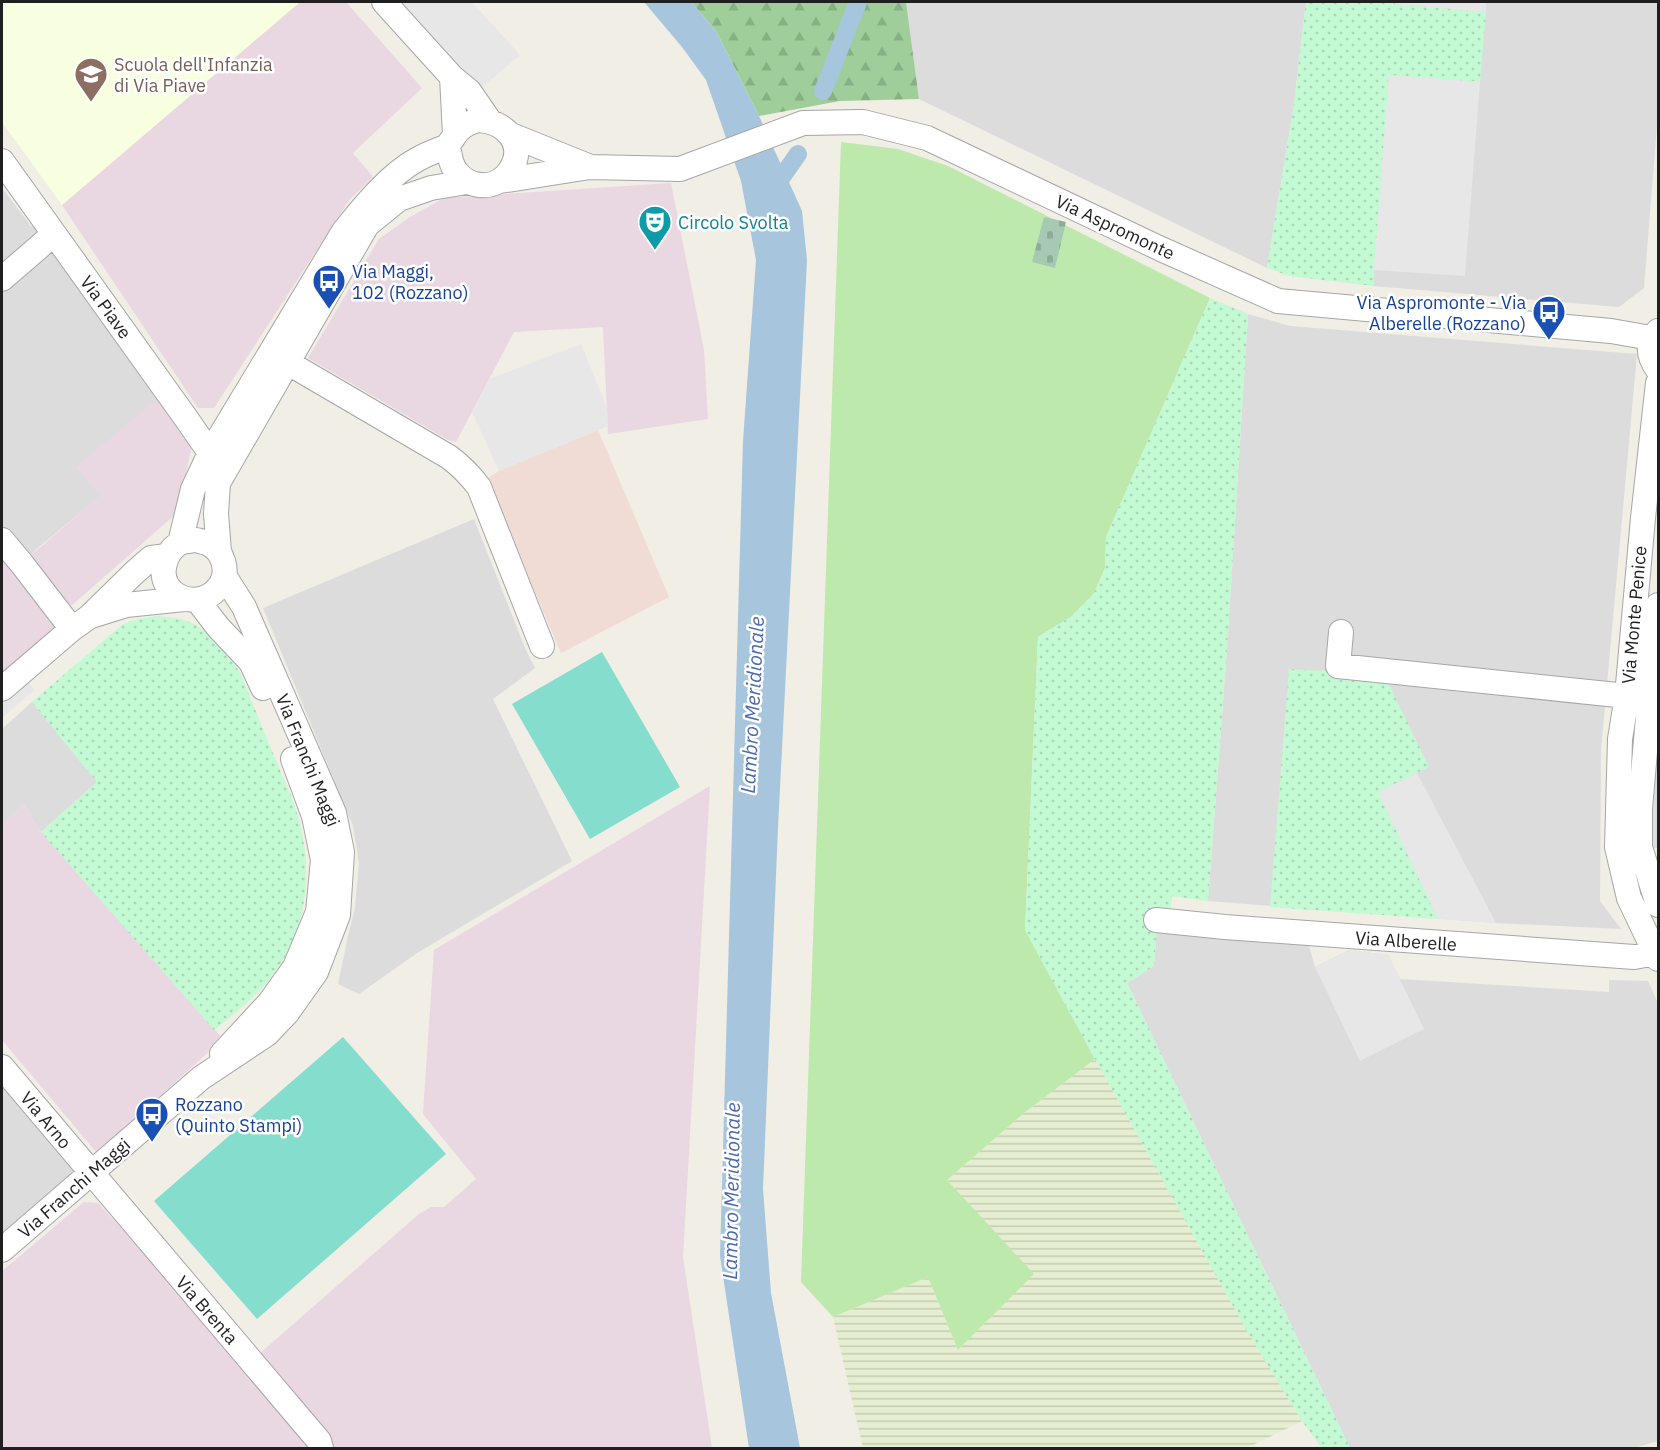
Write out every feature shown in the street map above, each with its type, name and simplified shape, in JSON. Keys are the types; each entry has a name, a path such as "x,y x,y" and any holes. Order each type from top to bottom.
{"street":[{"path":"384,2 452,76 469,91 489,120"},
{"path":"219,552 216,514 218,483 344,231 370,199 402,170 452,140 468,122 489,120 502,126 511,135 516,148 512,168 500,181 483,186 466,182 457,174 451,162 452,140 452,76"},
{"name":"Via Aspromonte","path":"500,181 590,167 680,169 802,123 863,122 927,138 1161,249 1278,301 1655,334"},
{"name":"Via Aspromonte","path":"511,135 590,167"},
{"name":"Via Piave","path":"2,161 210,453"},
{"path":"191,600 171,591 165,580 164,568 174,549 193,489 210,453 279,358 367,225 399,199 431,188 466,182"},
{"path":"2,279 54,234"},
{"path":"1655,334 1649,352 1659,370"},
{"path":"279,358 460,464 479,487 542,646"},
{"name":"Via Monte Penice","path":"1628,847 1620,739 1627,696 1643,518 1659,383"},
{"path":"2,540 22,564 81,623"},
{"path":"2,689 81,623 152,558 196,540 210,544 219,552 224,562 225,577 215,592 191,600 126,605 81,623"},
{"name":"Via Franchi Maggi","path":"2,1250 201,1078 267,1034 286,1013 316,972 338,915 342,852 334,813 244,607 225,577"},
{"name":"Via Franchi Maggi","path":"191,600 251,662 298,771 314,816 323,860 318,912 295,967 270,1002 201,1078"},
{"name":"Via Monte Penice","path":"1628,847 1640,808 1659,604"},
{"path":"1341,632 1338,666 1627,696"},
{"path":"1628,847 1659,905"},
{"name":"Via Alberelle","path":"1156,920 1236,928 1634,957 1657,956 1629,898 1628,847"},
{"name":"Via Arno","path":"2,1067 90,1173"},
{"name":"Via Brenta","path":"90,1173 320,1441 321,1449"}],"shaded area":[{"name":"Scuola dell'Infanzia di Via Piave","path":"2,2 300,2 62,205 2,122"},
{"path":"300,2 346,2 422,88 353,153 373,177 350,199 214,408 198,408 62,205"},
{"path":"399,2 472,2 520,55 478,91"},
{"path":"906,2 1306,2 1294,104 1267,268 919,99"},
{"path":"1395,2 1658,2 1658,113 1644,288 1619,307 1373,286 1389,75 1480,82"},
{"path":"1395,2 1486,2 1486,12 1395,4"},
{"path":"1389,75 1480,82 1465,276 1374,270"},
{"path":"671,183 704,350 708,419 608,434 603,327 514,332 456,442 448,440 308,358 379,239 410,217 444,198"},
{"path":"2,188 31,226 44,220 163,395 77,467 101,496 40,546 22,564 2,540"},
{"path":"1248,314 1290,326 1637,354 1601,750 1600,901 1621,929 1496,923 1208,901 1227,649"},
{"path":"581,344 607,408 608,426 499,471 472,412 489,379"},
{"path":"163,395 192,445 178,512 71,606 28,558 100,496 76,467"},
{"path":"598,430 669,597 561,653 487,479 499,471"},
{"path":"474,519 535,668 493,699 572,861 417,953 359,994 338,984 355,908 359,863 353,826 263,608"},
{"path":"2,550 72,629 2,689"},
{"path":"1658,605 1658,848 1640,847"},
{"path":"602,652 680,787 590,839 512,704"},
{"path":"28,682 34,690 2,718 2,705"},
{"path":"32,702 97,782 41,832 24,805 2,824 2,729"},
{"path":"1417,773 1496,923 1438,919 1378,792"},
{"path":"710,786 683,1257 712,1448 321,1448 251,1361 419,1214 431,1207 444,1207 476,1179 423,1114 434,950"},
{"path":"24,805 41,832 223,1039 97,1153 2,1040 2,824"},
{"path":"1157,927 1307,939 1315,967 1349,950 1388,955 1400,979 1609,992 1609,980 1648,981 1658,1003 1658,1441 1634,1448 1350,1448 1127,983 1154,966"},
{"path":"1349,950 1388,955 1424,1029 1360,1061 1315,967"},
{"path":"343,1037 446,1154 257,1319 154,1201"},
{"path":"1095,1059 1247,1331 1302,1421 1247,1448 863,1448 833,1317 928,1277 958,1350 1033,1274 947,1180 1024,1113"},
{"path":"2,1067 90,1173 2,1250"},
{"path":"84,1202 98,1203 244,1362 306,1441 308,1448 2,1448 2,1271"}],"green space":[{"path":"691,2 906,2 919,99 840,101 759,116 716,31"},
{"path":"1306,2 1395,2 1395,4 1486,12 1480,82 1389,75 1373,286 1289,276 1267,268 1294,104"},
{"path":"841,142 898,149 948,166 1210,298 1106,537 1105,568 1094,593 1072,616 1038,637 1025,930 1095,1059 1024,1113 947,1180 1034,1274 958,1350 928,1277 833,1317 801,1282"},
{"path":"1044,217 1066,222 1055,268 1032,262"},
{"path":"1210,298 1248,314 1227,649 1208,901 1172,896 1170,913 1157,927 1154,966 1127,983 1350,1448 1322,1448 1302,1421 1247,1331 1025,930 1038,637 1072,616 1094,593 1105,568 1106,537"},
{"path":"157,616 180,619 200,627 224,649 236,666 292,798 304,841 306,884 303,905 291,945 262,988 214,1030 41,832 97,782 32,702 123,624"},
{"path":"1289,669 1384,674 1429,767 1378,792 1438,919 1270,907"}],"water":[{"name":"Lambro Meridionale","path":"644,2 691,2 716,31 759,116 802,211 807,260 778,827 763,1189 771,1293 800,1448 749,1448 720,1256 743,441 756,260 741,181 706,80"}],"waterway":[{"path":"823,91 858,2"},
{"path":"772,191 798,154"}],"place":[{"name":"Scuola dell'Infanzia di Via Piave","path":"91,103"},
{"name":"Circolo Svolta","path":"655,251"},
{"name":"Via Maggi, 102 (Rozzano)","path":"329,310"},
{"name":"Via Aspromonte - Via Alberelle (Rozzano)","path":"1549,341"},
{"name":"Rozzano (Quinto Stampi)","path":"152,1143"}]}
